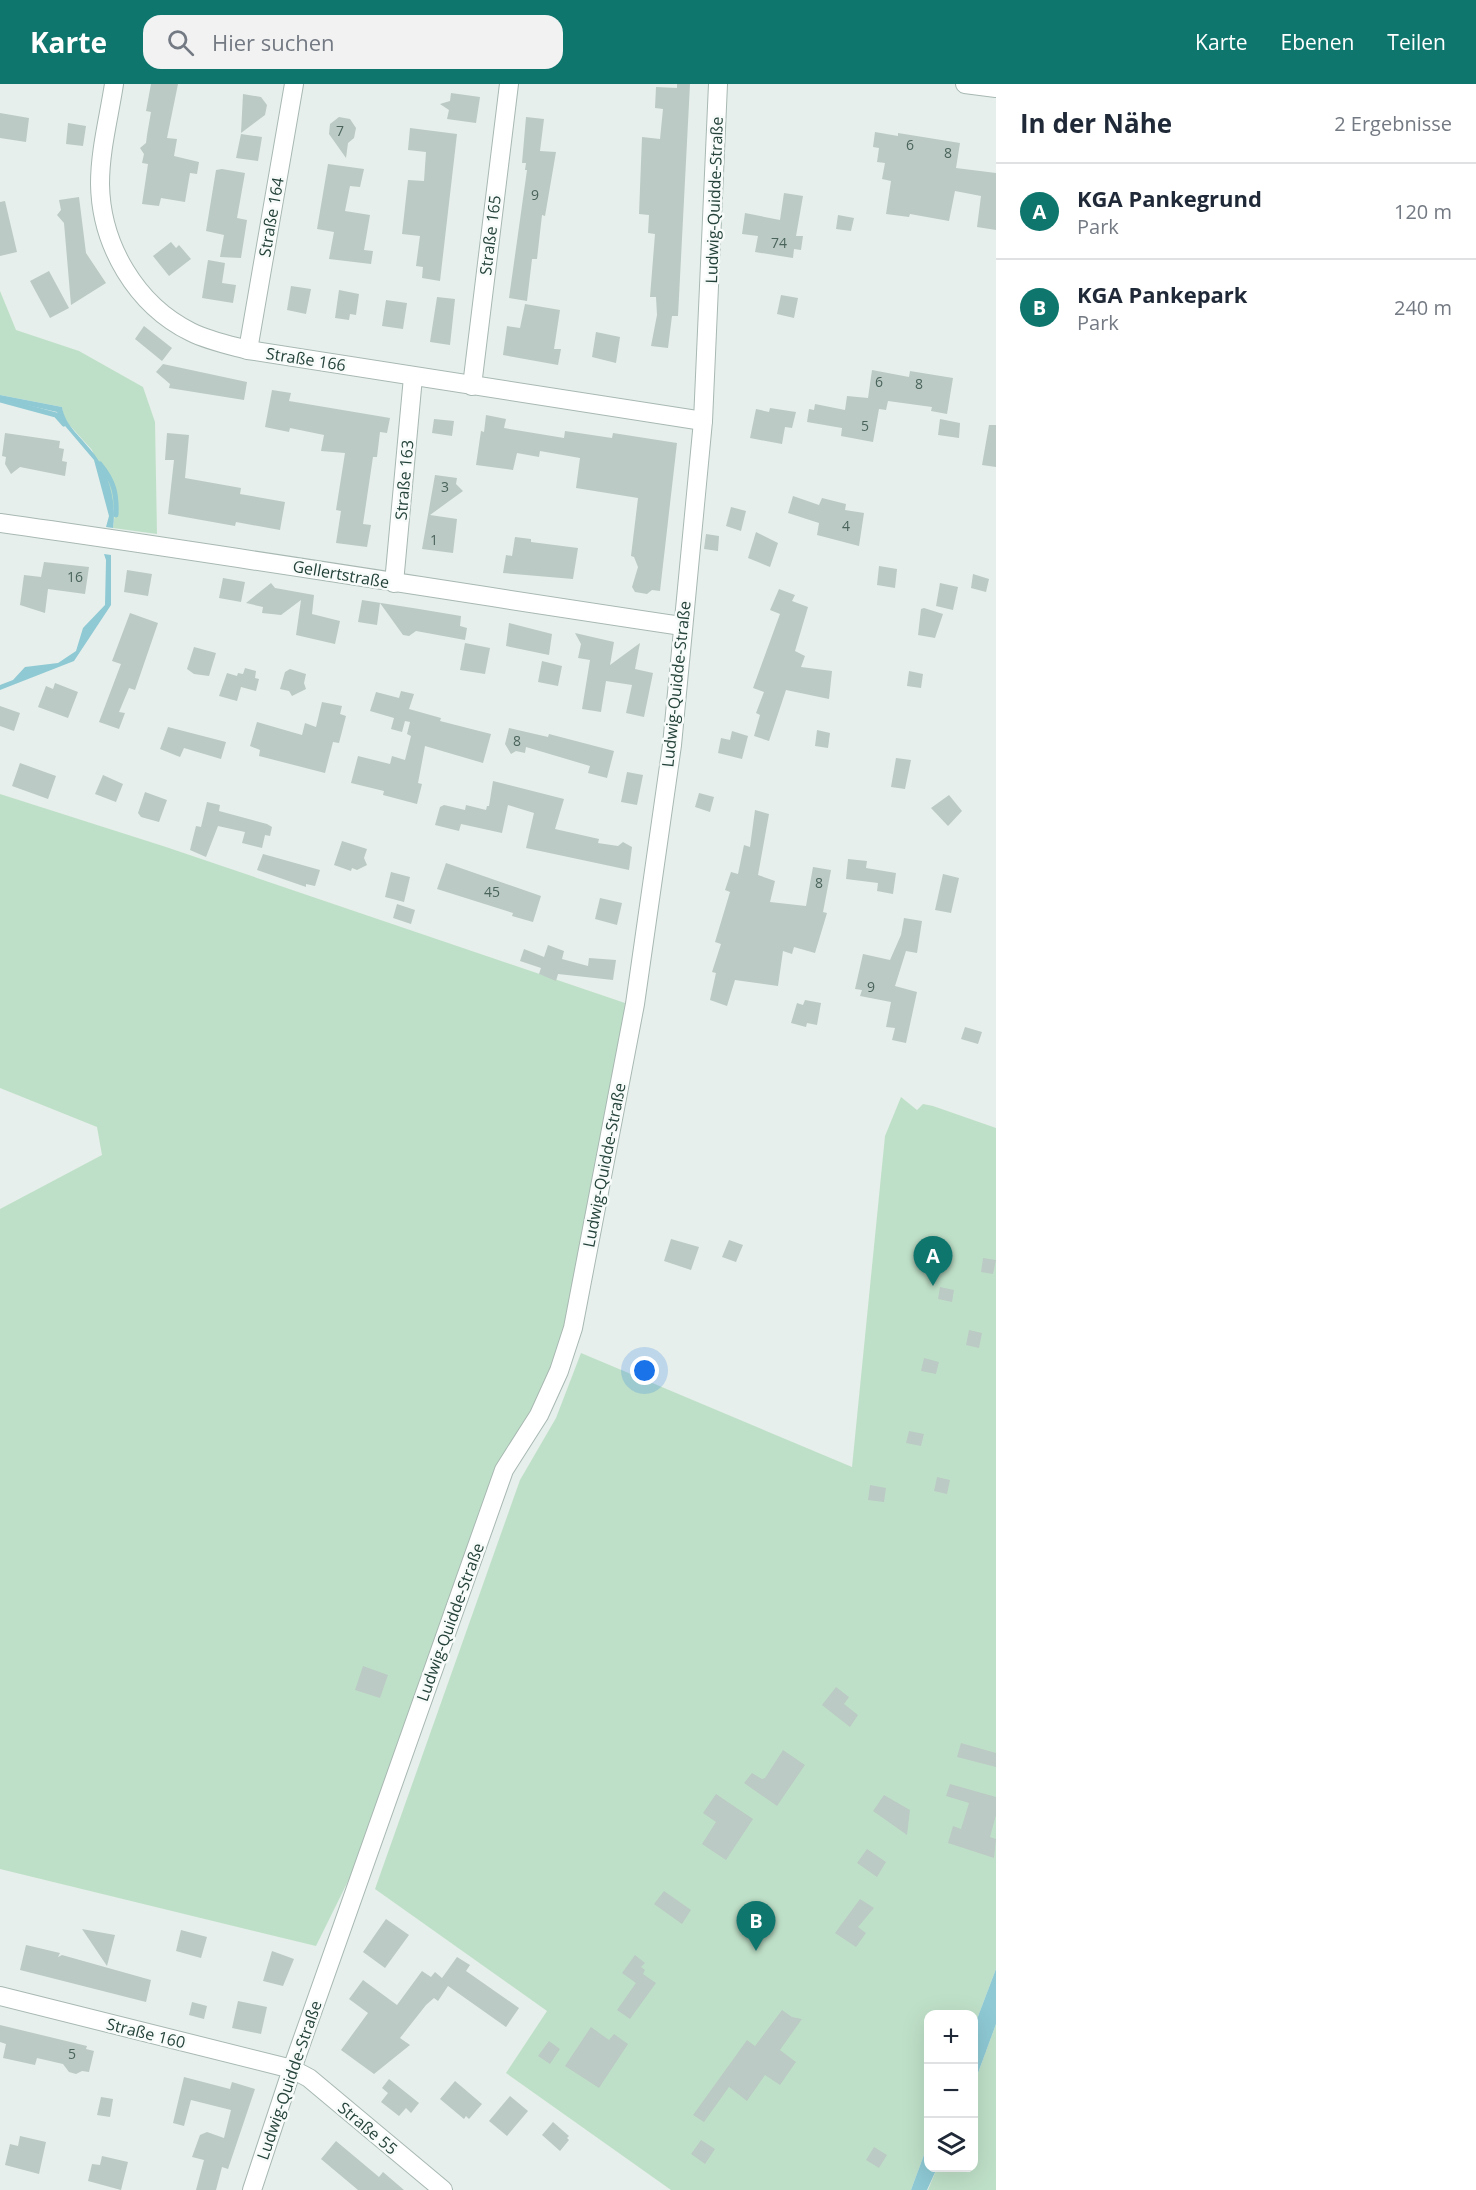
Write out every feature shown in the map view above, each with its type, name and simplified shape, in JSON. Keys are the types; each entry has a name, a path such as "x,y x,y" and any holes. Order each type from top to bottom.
{"street":[{"name":"Straße 166","path":"114,84 102,157 100,185 111,241 121,265 137,289 162,312 190,332 248,350 703,421"},
{"name":"Straße 164","path":"248,350 294,84"},
{"name":"Straße 165","path":"472,386 509,84"},
{"name":"Ludwig-Quidde-Straße","path":"252,2190 292,2069 504,1470 539,1415 559,1371 573,1328 635,1004 672,745 703,421 718,84"},
{"path":"966,84 996,88"},
{"name":"Straße 163","path":"394,584 413,377"},
{"name":"Gellertstraße","path":"0,523 210,552 394,584 682,626"},
{"name":"Straße 160","path":"0,1996 292,2069"},
{"name":"Straße 55","path":"292,2069 309,2078 443,2190"}],"green space":[{"path":"0,291 16,330 79,351 143,387 155,422 157,534 113,528 115,512 92,450 64,419 62,407 0,395"},
{"path":"0,794 166,847 625,1003 616,1077 569,1326 535,1404 497,1466 352,1873 316,1946 0,1869 0,1209 102,1155 97,1127 0,1088"},
{"path":"901,1097 917,1110 923,1104 933,1106 996,1128 996,1969 978,2016 978,2010 924,2010 924,2155 911,2190 671,2190 506,2073 547,2011 375,1889 520,1480 556,1418 581,1353 852,1467 885,1136"},
{"path":"996,2024 996,2190 928,2190 935,2172 978,2172 978,2073"}],"water":[{"path":"0,395 62,407 69,425 102,466 110,486 114,507 113,528 106,527 109,516 94,460 60,420 57,412 0,399"},
{"path":"104,554 111,555 111,605 74,661 0,690 0,685 13,680 25,667 58,663 76,651 83,628 105,605 106,560"},
{"path":"996,1969 996,2024 978,2073 978,2064 978,2016"},
{"path":"924,2155 924,2172 935,2172 927,2190 911,2190"}],"building":[{"path":"151,84 178,84 167,138 177,139 174,156 199,162 197,174 190,173 185,202 161,198 159,206 142,204 148,164 142,163 144,154 140,148 146,143 151,112 146,111"},
{"path":"677,84 690,84 678,316 672,316 668,348 651,346 657,315 656,297 650,297 655,234 648,233 649,215 639,214 642,137 660,139 663,109 655,108 656,87 677,88"},
{"path":"451,93 480,97 476,123 447,119 449,110 440,104 450,101"},
{"path":"243,94 261,97 267,105 265,115 241,133"},
{"path":"0,113 29,118 26,142 0,138"},
{"path":"339,117 350,119 356,128 354,138 348,143 346,158 329,134 330,124"},
{"path":"526,117 544,119 540,151 556,152 545,216 542,215 537,259 532,259 527,301 509,298 527,170 525,170 526,163 522,163"},
{"path":"68,123 86,126 83,146 66,144"},
{"path":"410,128 457,134 440,281 422,278 423,267 416,266 420,236 402,234 408,180 424,181 426,152 408,150"},
{"path":"875,132 898,136 898,133 960,143 956,168 996,173 996,230 977,227 981,196 955,191 949,221 910,214 909,217 886,214 891,181 882,179 885,163 877,162 879,148 873,147"},
{"path":"241,134 262,137 258,161 236,158"},
{"path":"328,164 364,169 360,187 350,186 345,211 370,215 364,250 373,251 371,264 329,259 334,232 317,229"},
{"path":"216,170 245,173 237,218 247,220 241,258 220,257 224,235 206,231"},
{"path":"784,193 803,196 796,236 803,236 801,250 794,249 793,258 755,252 758,236 742,234 745,213 780,220"},
{"path":"79,197 86,253 106,283 71,305 64,223 57,215 61,210 59,200"},
{"path":"5,201 17,252 0,256 0,202"},
{"path":"838,215 854,218 851,231 836,229"},
{"path":"171,242 176,248 179,245 191,259 169,276 153,256"},
{"path":"208,260 225,263 222,283 236,285 233,303 202,298"},
{"path":"49,271 69,308 50,318 30,281"},
{"path":"291,286 311,289 306,314 287,310"},
{"path":"339,290 359,294 356,315 350,314 349,320 335,318"},
{"path":"781,295 798,298 794,318 777,314"},
{"path":"437,297 455,299 450,345 430,342"},
{"path":"386,300 407,303 403,329 382,326"},
{"path":"525,304 560,310 554,349 561,349 558,365 503,355 507,326 520,328"},
{"path":"144,326 172,348 162,361 135,339"},
{"path":"596,332 620,337 616,363 592,357"},
{"path":"163,364 247,382 244,400 169,388 170,384 156,372"},
{"path":"872,370 909,377 910,371 953,378 947,414 931,411 932,407 888,401 886,410 879,409 873,442 841,436 842,428 807,422 809,409 814,410 815,404 845,410 847,396 868,398"},
{"path":"272,390 291,393 289,401 390,418 387,433 380,432 377,457 373,457 363,524 371,525 367,547 336,543 341,511 336,510 345,453 321,451 324,435 290,428 289,432 265,427"},
{"path":"770,408 796,412 792,428 785,427 782,444 750,438 756,409 769,412"},
{"path":"486,415 506,419 504,428 564,438 565,431 612,438 613,433 677,443 660,591 652,590 647,594 635,592 632,587 638,567 634,557 631,556 638,498 576,488 580,458 540,451 539,457 517,453 513,470 476,465"},
{"path":"434,419 454,421 452,436 432,433"},
{"path":"940,419 960,423 959,438 938,435"},
{"path":"989,425 996,425 996,467 982,465"},
{"path":"5,433 60,441 59,448 64,449 62,461 67,462 65,476 20,467 11,474 5,464 6,457 2,456"},
{"path":"167,433 189,435 185,478 241,488 240,494 285,502 280,530 236,522 235,526 168,514 174,460 165,460"},
{"path":"435,475 457,478 456,484 463,491 430,515 457,519 453,553 422,549"},
{"path":"793,496 819,505 822,498 846,504 845,510 864,513 859,546 817,535 819,523 788,513"},
{"path":"731,507 746,511 741,531 726,526"},
{"path":"756,532 778,543 770,567 748,558"},
{"path":"706,534 719,536 718,551 704,549"},
{"path":"515,537 531,539 531,542 578,548 573,579 503,573 506,555 512,556"},
{"path":"44,562 89,567 85,594 48,589 45,613 20,605 24,575 41,577"},
{"path":"879,566 897,569 895,588 877,585"},
{"path":"127,570 152,574 148,596 124,592"},
{"path":"973,574 989,579 986,592 971,588"},
{"path":"223,578 245,582 241,602 219,598"},
{"path":"271,583 275,588 314,595 312,614 340,621 335,644 296,635 301,600 281,615 262,613 263,607 246,603"},
{"path":"940,583 958,587 953,610 936,606"},
{"path":"779,589 795,595 792,601 808,607 795,651 805,656 801,667 832,671 829,699 786,690 769,741 754,736 760,715 756,713 764,692 753,688 780,614 770,610"},
{"path":"362,600 461,616 460,626 467,628 465,640 416,631 409,636 403,635 380,603 377,625 358,622"},
{"path":"921,609 943,614 935,638 918,635"},
{"path":"130,613 158,623 135,690 129,688 119,712 125,713 119,729 99,722 121,664 112,661"},
{"path":"509,623 552,634 549,655 506,646"},
{"path":"575,633 614,642 610,665 640,643 635,669 653,673 644,717 626,713 632,685 606,681 601,712 582,709 590,660 578,658 581,644"},
{"path":"465,643 490,648 485,674 460,670"},
{"path":"194,647 216,653 209,676 194,674 187,669"},
{"path":"542,661 562,666 558,686 538,682"},
{"path":"245,668 256,671 255,678 259,679 256,691 241,687 237,701 219,696 227,673 237,676 238,673 243,674"},
{"path":"290,669 306,674 304,683 306,689 292,696 289,691 280,689 285,672"},
{"path":"909,671 923,674 921,688 907,686"},
{"path":"55,683 78,692 68,718 38,707 46,686 53,689"},
{"path":"401,691 414,694 409,709 441,718 440,721 491,734 483,763 425,746 418,783 422,784 417,804 383,795 384,791 351,783 358,756 390,764 392,756 405,760 411,736 407,734 410,722 405,721 402,732 391,729 394,718 370,711 376,692 399,698"},
{"path":"322,702 342,706 340,714 346,716 339,743 333,742 325,773 259,756 260,750 250,746 257,722 302,735 305,723 316,727"},
{"path":"0,706 20,713 14,731 0,726"},
{"path":"168,727 226,742 221,759 184,748 180,757 160,749"},
{"path":"509,728 548,737 549,734 614,751 607,778 588,773 590,766 526,747 525,753 516,751 511,754 505,744"},
{"path":"817,730 830,733 828,748 815,746"},
{"path":"732,731 748,736 742,759 718,753 721,738 730,740"},
{"path":"896,758 911,760 905,789 891,787"},
{"path":"20,763 56,776 48,799 12,786"},
{"path":"627,772 643,775 637,805 621,802"},
{"path":"103,775 123,784 116,802 95,794"},
{"path":"493,781 564,799 555,829 599,839 598,843 618,846 623,842 632,847 629,870 526,848 534,813 508,805 502,833 461,824 459,831 435,825 440,807 444,805 465,810 466,805 486,810 489,806"},
{"path":"145,792 167,800 159,822 141,817 138,813"},
{"path":"699,793 714,797 710,812 695,807"},
{"path":"949,795 962,811 948,826 931,808"},
{"path":"207,802 220,805 219,811 272,827 270,836 265,835 262,848 242,843 245,832 218,826 206,857 190,850 196,826 201,827"},
{"path":"755,810 769,814 758,875 775,881 770,902 806,906 813,867 831,870 823,912 827,913 815,953 794,947 792,954 783,951 778,986 735,980 727,1006 710,1000 716,973 712,972 721,944 715,942 730,892 725,890 731,872 738,874 744,845 750,847"},
{"path":"342,841 367,849 364,858 367,865 357,870 352,868 351,871 334,865"},
{"path":"263,854 320,870 315,886 306,884 306,887 257,870"},
{"path":"848,859 867,861 866,868 896,873 893,894 877,891 878,883 846,879"},
{"path":"446,863 541,896 533,922 512,916 513,913 437,889"},
{"path":"391,872 410,877 404,902 385,897"},
{"path":"943,874 959,878 951,913 935,910"},
{"path":"600,898 622,903 617,925 595,919"},
{"path":"397,904 415,910 411,924 393,918"},
{"path":"904,918 922,921 917,953 906,951 895,986 917,992 906,1043 892,1040 895,1028 886,1027 891,1002 860,996 862,990 855,989 863,954 890,960 901,935"},
{"path":"548,945 564,951 562,959 588,966 589,958 616,960 613,980 558,974 556,981 539,974 541,968 520,961 524,949 544,957"},
{"path":"805,1000 821,1003 817,1025 807,1023 806,1027 791,1023 797,1003 803,1005"},
{"path":"965,1027 982,1032 978,1044 961,1039"},
{"path":"671,1239 699,1247 691,1270 664,1261"},
{"path":"729,1240 743,1245 736,1262 722,1257"},
{"path":"983,1258 996,1260 993,1274 981,1272"},
{"path":"940,1287 954,1290 952,1302 938,1299"},
{"path":"969,1330 982,1333 979,1348 966,1345"},
{"path":"924,1358 939,1362 936,1374 921,1371"},
{"path":"909,1431 924,1434 921,1446 906,1443"},
{"path":"937,1477 950,1480 947,1494 934,1491"},
{"path":"870,1485 886,1488 884,1502 868,1500"},
{"path":"363,1666 388,1675 380,1698 355,1690"},
{"path":"836,1687 849,1697 844,1704 858,1715 850,1727 822,1705"},
{"path":"961,1743 996,1753 996,1767 957,1757"},
{"path":"783,1750 805,1765 777,1806 744,1783 752,1773 762,1779 765,1778"},
{"path":"950,1784 996,1797 996,1815 990,1837 996,1839 994,1858 948,1843 953,1826 961,1829 969,1803 946,1796"},
{"path":"716,1794 753,1819 726,1860 702,1844 716,1822 703,1813"},
{"path":"884,1795 910,1810 907,1835 873,1811"},
{"path":"867,1849 886,1862 877,1877 857,1863"},
{"path":"664,1891 691,1910 682,1924 654,1904"},
{"path":"860,1899 874,1908 858,1927 866,1933 856,1947 835,1933"},
{"path":"386,1919 409,1935 385,1968 363,1952"},
{"path":"82,1929 115,1935 107,1966"},
{"path":"181,1930 207,1937 201,1958 176,1951"},
{"path":"26,1945 60,1953 58,1957 62,1955 151,1980 146,2002 20,1970"},
{"path":"272,1951 294,1959 283,1986 263,1981"},
{"path":"635,1955 645,1963 641,1967 645,1970 643,1974 656,1983 630,2019 617,2010 636,1983 622,1973"},
{"path":"457,1957 470,1965 466,1971 519,2008 506,2027 448,1986 438,2001 434,1998 426,2005 400,2038 410,2045 374,2074 341,2050 368,2013 349,1999 363,1980 397,2005 422,1971 431,1977 435,1972 442,1978"},
{"path":"238,2001 267,2007 261,2034 232,2028"},
{"path":"192,2002 207,2006 204,2019 189,2015"},
{"path":"782,2010 792,2017 802,2019 780,2050 796,2062 780,2085 765,2075 747,2101 729,2087 704,2122 693,2115 747,2040 755,2046"},
{"path":"0,2025 87,2046 86,2049 94,2051 89,2072 82,2071 76,2074 69,2072 63,2064 37,2058 35,2065 3,2058 6,2044 0,2042"},
{"path":"591,2027 609,2040 614,2034 628,2044 599,2088 565,2066"},
{"path":"549,2041 560,2049 550,2064 538,2056"},
{"path":"184,2077 230,2089 232,2082 255,2089 228,2169 222,2167 216,2190 196,2190 204,2160 192,2157 200,2135 207,2132 224,2138 231,2110 191,2100 184,2126 173,2123"},
{"path":"389,2079 419,2103 411,2113 406,2108 399,2116 381,2102 388,2093 382,2088"},
{"path":"455,2081 482,2104 469,2119 466,2116 464,2119 440,2099"},
{"path":"510,2096 528,2111 507,2136 489,2121"},
{"path":"101,2097 113,2099 110,2117 97,2115"},
{"path":"553,2122 569,2136 567,2138 569,2140 560,2151 542,2135"},
{"path":"20,2136 46,2142 39,2174 5,2165 10,2144 18,2146"},
{"path":"701,2140 715,2149 705,2164 691,2154"},
{"path":"336,2141 379,2177 383,2172 404,2190 358,2190 321,2159"},
{"path":"874,2147 887,2155 879,2168 866,2160"},
{"path":"102,2156 128,2162 121,2190 88,2181 92,2164 100,2165"}],"waterway":[{"path":"0,400 56,415 64,424"},
{"path":"100,464 114,488 116,515"}],"place":[{"name":"KGA Pankegrund","path":"933,1286"},
{"name":"KGA Pankepark","path":"756,1951"}]}
